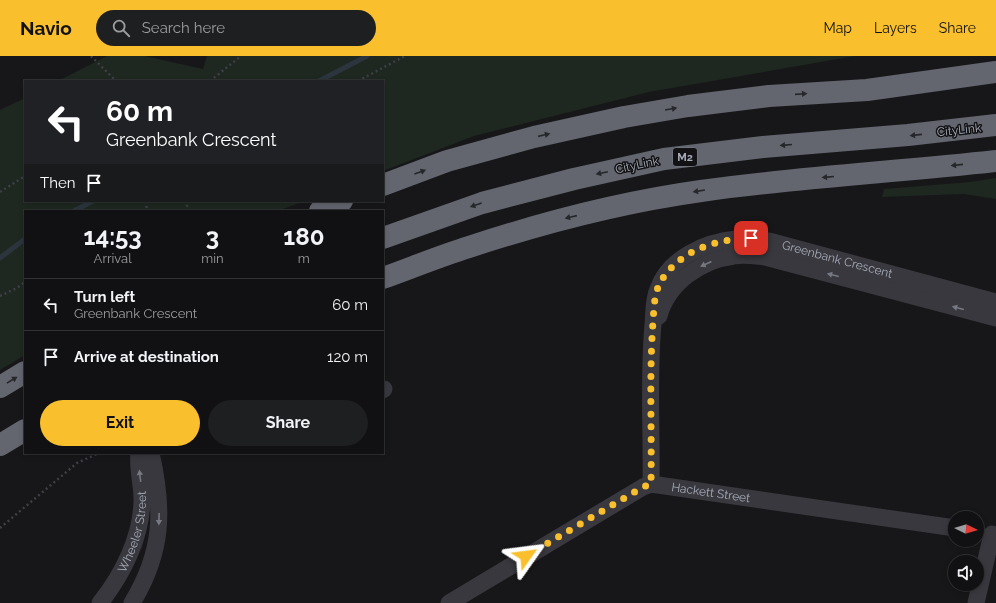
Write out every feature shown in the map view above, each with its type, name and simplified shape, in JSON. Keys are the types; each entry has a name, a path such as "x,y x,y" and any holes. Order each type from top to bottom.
{"highway":[{"path":"384,185 447,161 534,137 624,117 688,106 769,96 867,90 996,72"},
{"name":"CityLink","path":"384,238 482,203 574,179 664,159 763,147 996,126"},
{"path":"384,278 467,247 542,224 627,204 701,191 756,184 996,161"},
{"path":"322,210 340,202"},
{"path":"0,387 24,373"},
{"path":"0,445 24,431"},
{"path":"0,452 24,443"}],"street":[{"name":"Greenbank Crescent","path":"651,484 651,347 657,290 661,281 669,270 691,252 720,241 737,238 751,238 787,246 996,302"},
{"name":"Greenbank Crescent","path":"651,347 662,306 674,288 692,271 717,259 735,255 765,257 996,318"},
{"name":"Wheeler Street","path":"100,603 117,578 128,557 139,526 142,501 139,454"},
{"name":"Wheeler Street","path":"132,603 143,585 152,564 158,541 159,506 151,454"},
{"name":"Hackett Street","path":"651,484 948,527"},
{"path":"449,603 643,487 651,484"},
{"path":"976,603 988,533"}],"path":[{"path":"91,56 115,80"},
{"path":"211,80 241,56"},
{"path":"360,80 405,56"},
{"path":"0,192 24,177"},
{"path":"0,296 17,288 24,283"},
{"path":"0,528 77,463 97,454"}],"shaded area":[{"path":"107,56 145,56 203,69 207,56 855,56 649,92 474,136 384,171 384,80 60,80"},
{"path":"24,98 24,202 301,202 281,210 24,210 24,356 0,370 0,110"},
{"path":"996,178 996,199 964,194 882,197 884,189 970,182"}],"waterway":[{"path":"321,80 367,56"},
{"path":"76,210 91,202"},
{"path":"0,258 24,240"}],"route":[{"path":"526,556 643,487 651,484 651,347 657,290 661,281 669,270 691,252 720,241 737,238 751,238"}]}
